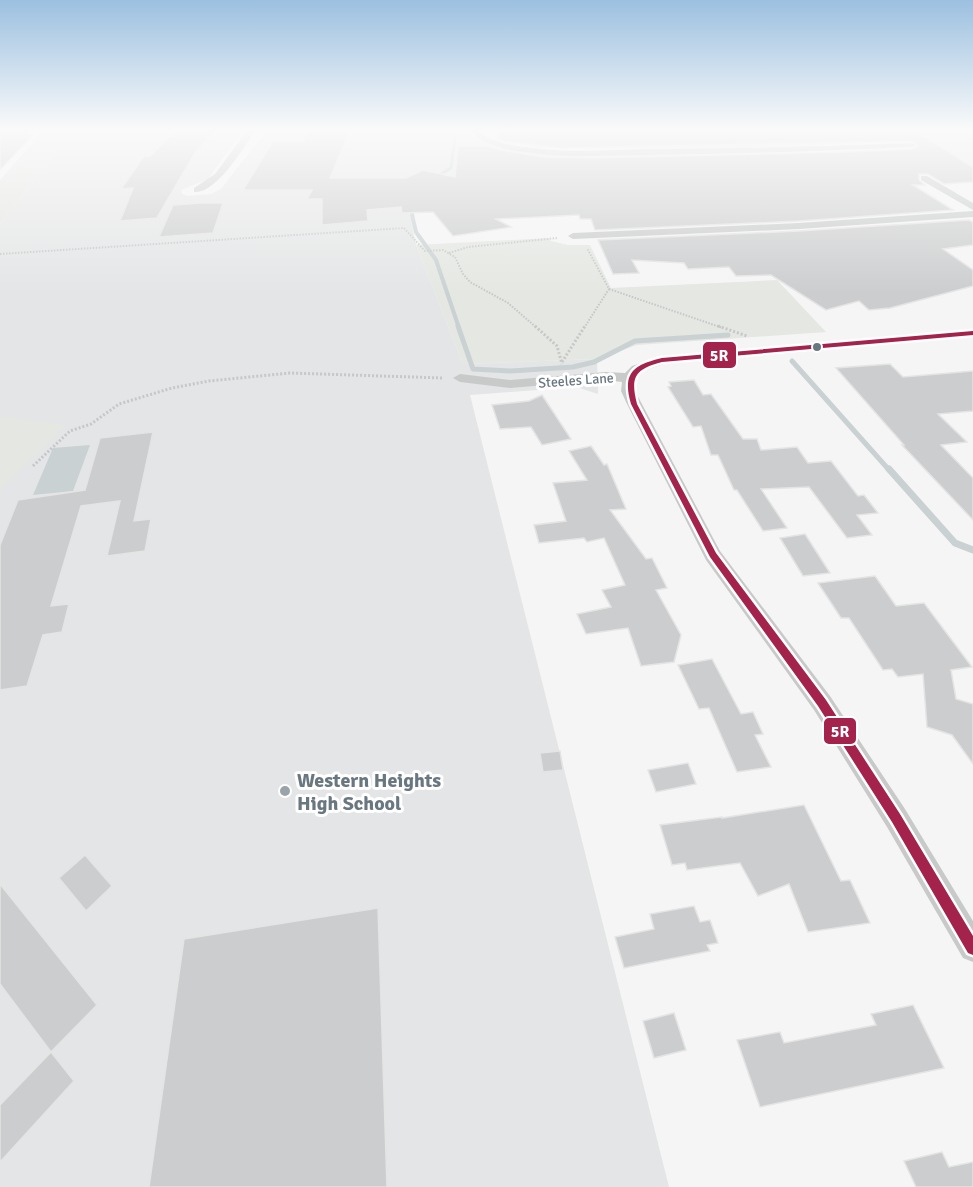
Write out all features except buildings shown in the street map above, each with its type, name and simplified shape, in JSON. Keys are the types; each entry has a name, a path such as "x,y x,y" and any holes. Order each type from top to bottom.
{"street":[{"path":"197,190 207,183"},
{"path":"933,183 973,207"},
{"path":"573,236 799,226 973,214"},
{"name":"Steeles Lane","path":"460,378 510,384 606,376 629,378 637,369 662,360 973,333"},
{"path":"629,378 628,391 634,404 713,555 822,703 896,818 973,948"}],"path":[{"path":"0,254 405,228 425,251 436,249 455,257 463,274 470,282 508,303 548,337 557,346 561,363 609,289"},
{"path":"449,253 468,247 557,238"},
{"path":"584,243 609,289 749,337"},
{"path":"33,466 70,431 91,424 119,404 172,388 209,381 290,373 460,378"}],"shaded area":[{"path":"0,183 31,183 0,224"},
{"name":"Western Heights High School","path":"31,183 197,183 181,190 182,194 188,196 211,194 221,189 225,183 669,183 406,195 416,245 463,364 597,359 598,394 576,387 470,395 669,1187 0,1187 0,224"},
{"path":"549,238 551,241 568,245 590,245 611,288 777,280 826,332 637,345 597,359 463,364 416,245"},
{"path":"0,417 66,425 0,489"},
{"path":"90,445 73,491 33,495 53,448"}],"waterway":[{"path":"410,204 413,216"},
{"path":"412,215 416,232 436,260 459,328"},
{"path":"458,326 473,369 511,371 573,367 594,362 635,341 728,335"},
{"path":"792,361 890,471"},
{"path":"889,469 955,543 973,550"}],"transit line":[{"name":"5R","path":"973,333 662,360 644,365 633,373 630,386 634,404 713,555 822,703 896,818 973,948"}],"place":[{"name":"Western Heights High School","path":"285,791"}]}
